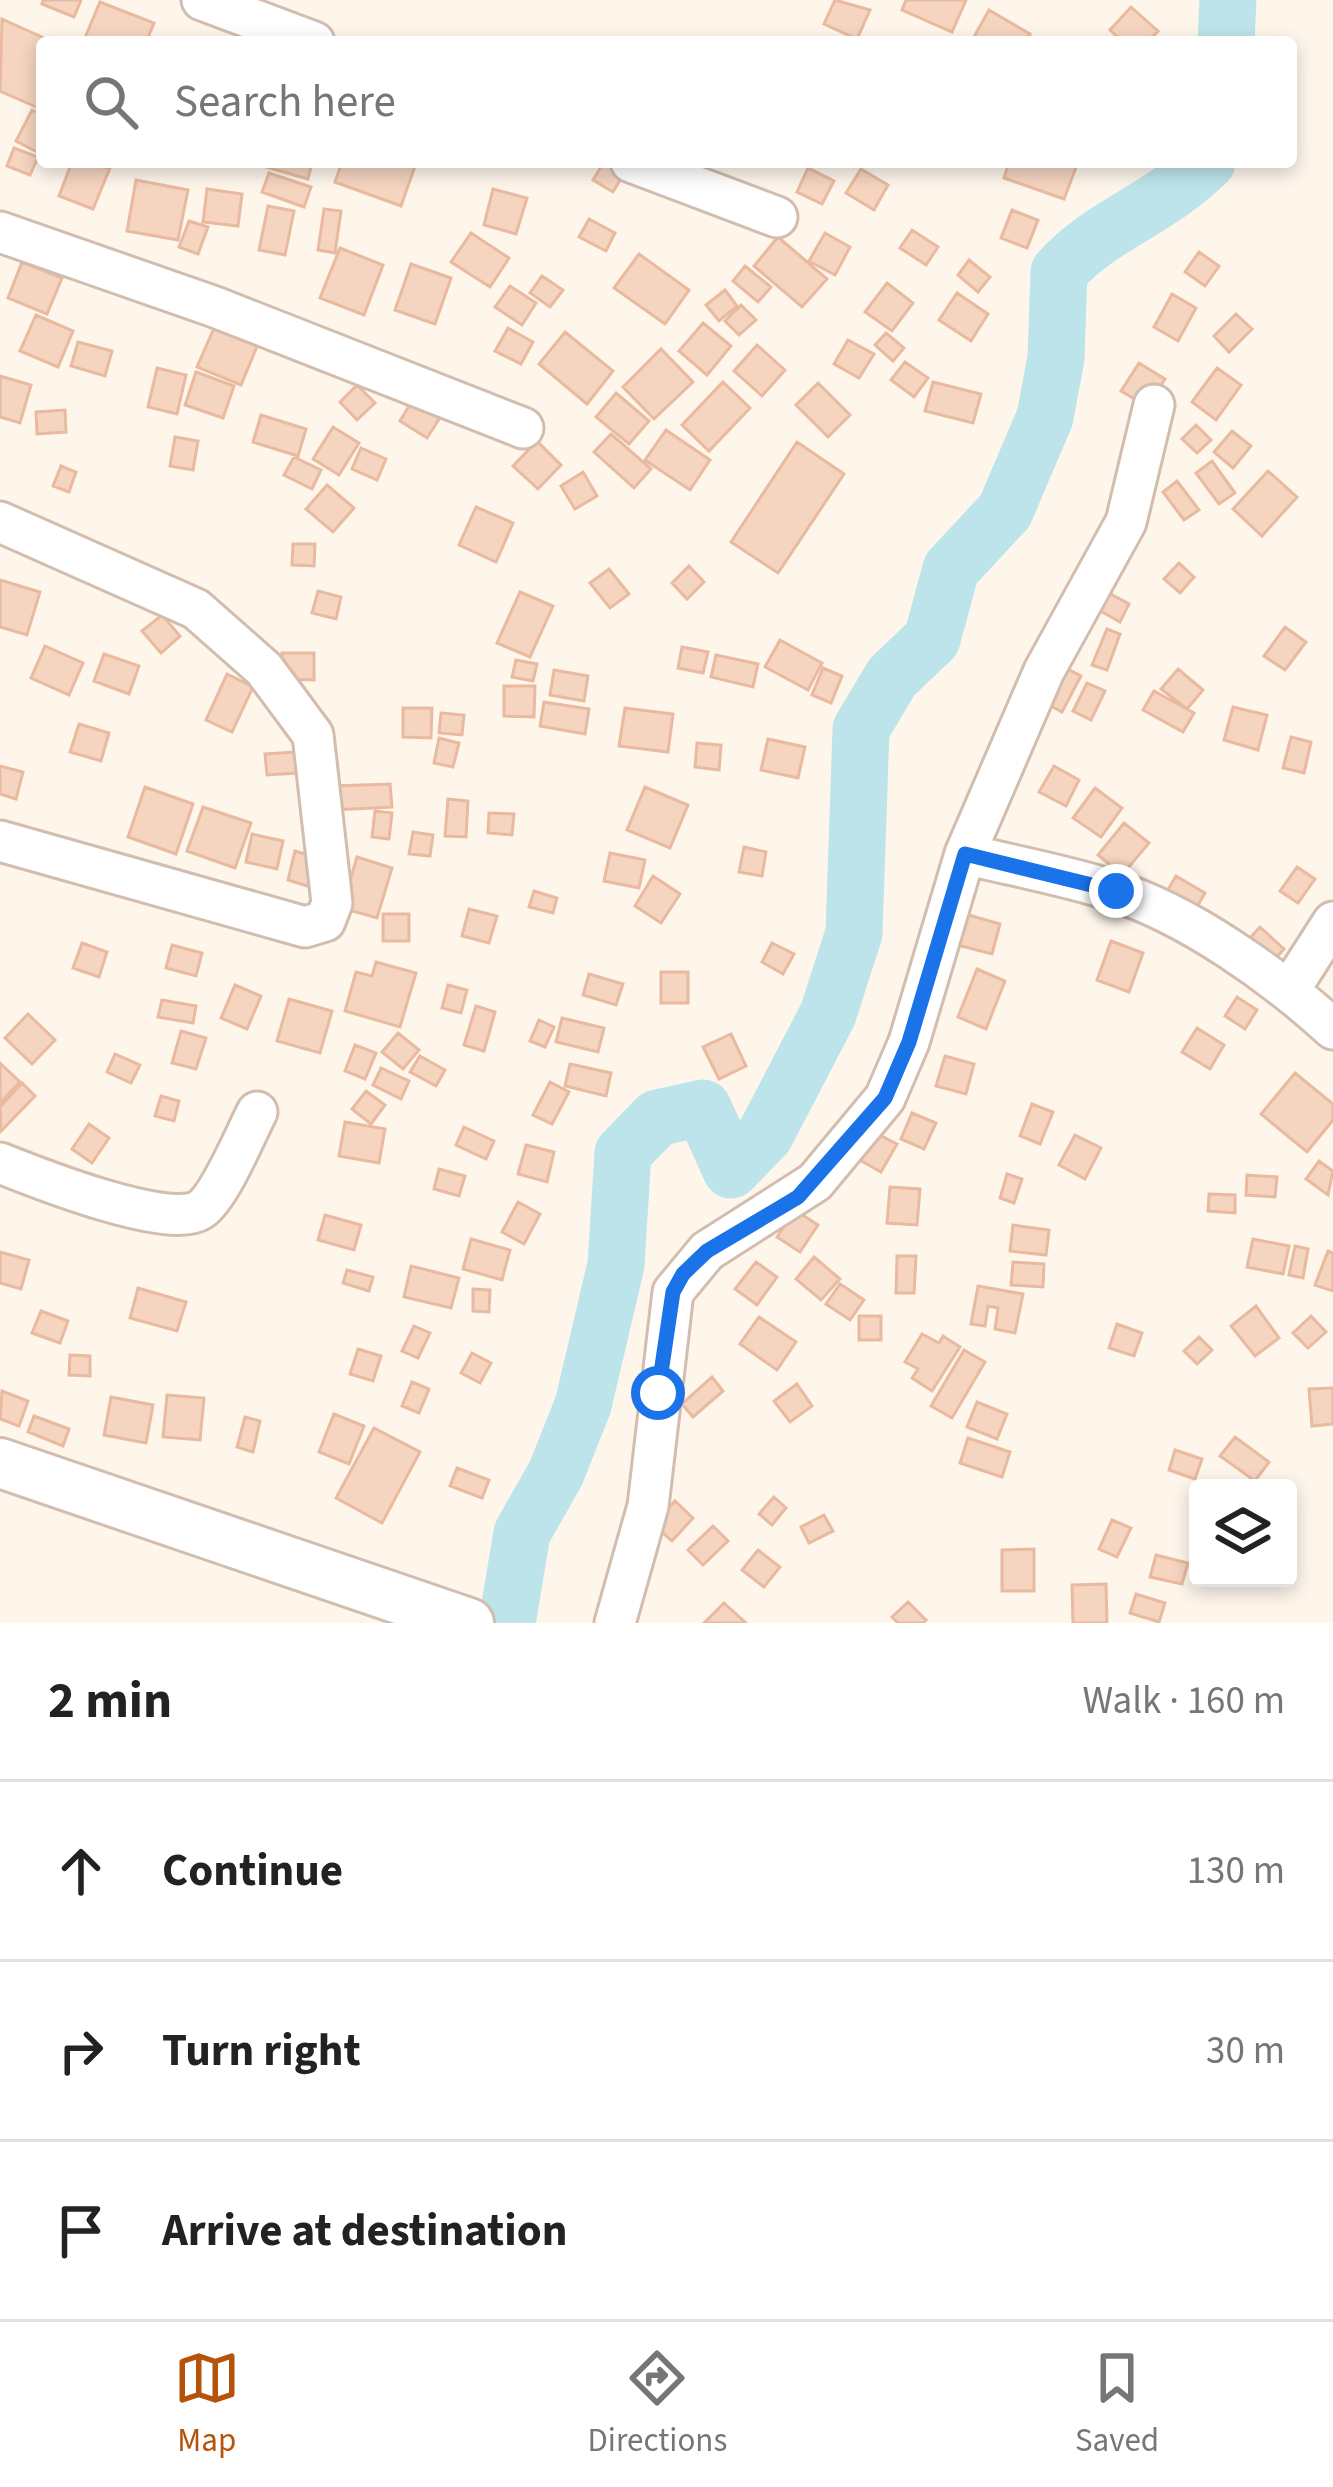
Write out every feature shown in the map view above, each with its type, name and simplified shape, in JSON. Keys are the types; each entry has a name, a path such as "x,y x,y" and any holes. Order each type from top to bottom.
{"street":[{"path":"202,0 298,36"},
{"path":"647,168 777,217"},
{"path":"0,232 215,307 523,428"},
{"path":"615,1623 648,1506 673,1292 707,1251 814,1182 885,1098 909,1042 965,854 1044,671 1126,522 1154,405"},
{"path":"0,522 50,539 196,609 264,669 313,734 332,903 326,921 305,927 0,841"},
{"path":"965,854 1116,891 1207,937 1290,989 1333,1029"},
{"path":"1290,989 1333,922"},
{"path":"0,1163 140,1208 189,1214 208,1202 257,1112"},
{"path":"0,1463 469,1623"}],"building":[{"path":"43,0 81,0 74,17 42,4"},
{"path":"835,0 870,10 858,36 824,24"},
{"path":"906,0 966,0 952,32 902,10"},
{"path":"100,2 154,23 149,36 86,36"},
{"path":"1131,7 1158,31 1153,36 1116,36 1110,30"},
{"path":"989,10 1030,34 1029,36 974,36"},
{"path":"2,19 40,36 36,36 36,107 0,91"},
{"path":"32,110 36,112 36,151 16,141"},
{"path":"14,148 36,156 30,175 7,166"},
{"path":"70,168 110,168 93,209 59,196"},
{"path":"270,168 311,168 308,179"},
{"path":"340,168 414,168 401,206 335,182"},
{"path":"600,168 626,170 613,192 593,180"},
{"path":"808,168 834,181 822,204 797,192"},
{"path":"1007,168 1076,168 1064,199 1004,178"},
{"path":"861,169 888,185 874,210 846,193"},
{"path":"269,173 311,187 304,207 262,192"},
{"path":"136,180 188,190 178,240 127,231"},
{"path":"207,189 242,194 238,226 203,222"},
{"path":"493,189 527,198 516,234 484,225"},
{"path":"268,206 294,211 285,255 259,250"},
{"path":"324,209 341,211 335,253 318,250"},
{"path":"1012,210 1038,220 1027,248 1001,238"},
{"path":"589,219 615,233 606,251 579,237"},
{"path":"189,221 208,227 198,254 179,247"},
{"path":"912,230 938,247 926,265 900,248"},
{"path":"471,233 509,258 490,287 451,262"},
{"path":"825,233 850,247 835,275 809,261"},
{"path":"778,237 827,279 802,307 754,266"},
{"path":"340,248 383,265 364,315 320,298"},
{"path":"1199,252 1219,266 1205,286 1185,272"},
{"path":"639,254 689,290 665,324 614,288"},
{"path":"969,260 990,277 978,292 958,275"},
{"path":"22,262 62,278 47,314 8,298"},
{"path":"411,264 451,278 435,324 395,310"},
{"path":"745,266 771,287 758,302 733,281"},
{"path":"542,276 563,290 550,307 530,293"},
{"path":"887,283 913,303 892,331 865,312"},
{"path":"510,286 536,303 522,325 495,307"},
{"path":"725,290 737,306 719,321 706,305"},
{"path":"957,293 988,314 971,341 939,320"},
{"path":"1172,294 1196,308 1178,341 1154,327"},
{"path":"741,305 756,320 739,335 725,321"},
{"path":"1236,314 1252,329 1229,352 1214,336"},
{"path":"36,315 73,331 58,367 20,351"},
{"path":"703,323 731,346 707,375 679,351"},
{"path":"215,326 258,344 241,385 197,367"},
{"path":"508,328 533,342 521,364 495,351"},
{"path":"565,332 613,371 587,404 539,364"},
{"path":"886,333 904,348 893,361 875,345"},
{"path":"848,340 874,354 859,378 834,364"},
{"path":"78,342 112,351 105,376 71,366"},
{"path":"757,345 785,370 762,396 734,371"},
{"path":"661,349 693,382 654,419 623,387"},
{"path":"905,362 928,378 914,397 891,380"},
{"path":"1139,363 1165,379 1148,407 1121,391"},
{"path":"157,368 186,375 177,414 148,407"},
{"path":"1217,368 1241,385 1216,420 1192,402"},
{"path":"196,372 234,386 223,418 185,405"},
{"path":"0,376 31,385 20,423 0,417"},
{"path":"723,382 750,408 709,451 682,425"},
{"path":"933,382 981,394 973,423 925,411"},
{"path":"818,383 850,415 828,437 796,405"},
{"path":"357,385 375,403 357,420 340,402"},
{"path":"616,393 649,421 629,444 596,417"},
{"path":"415,396 443,413 427,438 400,421"},
{"path":"65,410 66,432 37,434 36,412"},
{"path":"261,415 306,429 298,456 253,442"},
{"path":"1196,425 1211,440 1197,453 1182,439"},
{"path":"333,427 359,443 339,475 313,459"},
{"path":"666,430 710,460 690,490 645,460"},
{"path":"1232,431 1251,446 1233,468 1214,452"},
{"path":"611,434 651,469 634,488 594,452"},
{"path":"175,437 198,441 193,470 170,466"},
{"path":"537,441 561,465 538,489 513,466"},
{"path":"797,442 844,474 778,573 731,542"},
{"path":"361,448 386,459 377,480 352,469"},
{"path":"294,457 321,470 312,489 284,475"},
{"path":"1212,461 1235,493 1219,504 1196,473"},
{"path":"61,466 76,472 69,492 53,486"},
{"path":"1268,471 1297,497 1262,536 1233,509"},
{"path":"583,472 597,496 575,509 561,486"},
{"path":"1177,481 1199,510 1184,520 1163,492"},
{"path":"327,485 354,508 333,532 306,509"},
{"path":"476,507 513,523 496,562 459,545"},
{"path":"293,544 315,544 314,566 292,565"},
{"path":"1179,563 1194,577 1180,593 1164,579"},
{"path":"689,566 704,582 687,599 672,583"},
{"path":"609,569 629,594 610,608 590,583"},
{"path":"0,580 40,592 27,635 0,627"},
{"path":"318,591 341,597 336,619 312,613"},
{"path":"1105,591 1129,604 1120,622 1095,608"},
{"path":"520,592 553,606 530,657 497,643"},
{"path":"162,615 180,636 161,653 142,631"},
{"path":"1285,627 1306,642 1285,670 1264,656"},
{"path":"1107,629 1120,634 1107,670 1092,665"},
{"path":"780,640 822,663 808,690 765,667"},
{"path":"45,646 83,663 69,695 31,678"},
{"path":"682,647 708,652 703,673 678,668"},
{"path":"282,653 314,653 314,680 282,679"},
{"path":"104,654 139,666 129,694 94,681"},
{"path":"716,655 758,664 753,687 711,677"},
{"path":"516,660 537,664 533,681 512,677"},
{"path":"1056,663 1081,676 1062,712 1036,698"},
{"path":"823,668 842,676 831,703 812,695"},
{"path":"1178,669 1203,690 1187,709 1161,689"},
{"path":"554,670 588,676 584,701 550,695"},
{"path":"227,674 253,687 232,732 206,720"},
{"path":"1087,683 1105,691 1091,720 1073,711"},
{"path":"504,686 535,686 534,717 504,716"},
{"path":"1154,691 1194,713 1183,732 1143,710"},
{"path":"544,702 589,709 585,734 540,726"},
{"path":"1233,707 1267,715 1258,750 1224,740"},
{"path":"403,708 432,708 431,738 403,737"},
{"path":"625,708 673,714 668,752 619,746"},
{"path":"441,713 464,715 462,735 439,733"},
{"path":"79,724 109,733 101,761 70,752"},
{"path":"1291,737 1311,742 1304,773 1283,768"},
{"path":"439,738 459,743 453,767 434,763"},
{"path":"768,739 805,747 798,778 761,770"},
{"path":"697,743 721,745 719,770 695,767"},
{"path":"295,752 297,773 267,775 265,754"},
{"path":"0,766 23,772 16,799 0,794"},
{"path":"1054,766 1079,780 1066,806 1039,792"},
{"path":"390,784 392,807 334,810 333,786"},
{"path":"145,787 193,804 176,854 128,837"},
{"path":"645,787 688,805 670,848 627,830"},
{"path":"1095,788 1122,808 1101,837 1073,818"},
{"path":"448,799 468,801 466,837 445,836"},
{"path":"203,807 251,823 235,868 187,851"},
{"path":"375,811 392,813 389,839 372,837"},
{"path":"489,813 514,814 512,835 488,833"},
{"path":"1124,823 1149,843 1122,875 1098,855"},
{"path":"413,832 433,835 430,856 409,854"},
{"path":"252,834 283,841 277,869 246,862"},
{"path":"744,847 766,852 762,876 739,872"},
{"path":"295,851 322,859 314,888 288,880"},
{"path":"610,853 645,860 639,888 604,881"},
{"path":"357,857 392,868 377,918 342,908"},
{"path":"1297,867 1315,879 1298,903 1280,891"},
{"path":"653,876 680,894 661,923 635,906"},
{"path":"1176,876 1205,893 1189,920 1160,903"},
{"path":"534,891 557,898 553,913 529,907"},
{"path":"469,909 497,916 489,943 462,936"},
{"path":"962,913 1000,924 992,954 953,944"},
{"path":"383,914 409,914 409,941 383,941"},
{"path":"1260,927 1284,949 1274,960 1249,939"},
{"path":"1111,941 1143,953 1129,992 1097,980"},
{"path":"82,943 107,952 99,977 73,968"},
{"path":"772,943 794,954 783,974 762,962"},
{"path":"172,945 202,953 196,976 166,968"},
{"path":"376,962 416,973 400,1027 345,1011 356,972 372,976"},
{"path":"977,969 1005,981 986,1029 958,1017"},
{"path":"661,972 688,972 688,1003 661,1003"},
{"path":"589,974 623,984 616,1005 583,995"},
{"path":"235,985 261,996 247,1029 221,1018"},
{"path":"448,985 467,990 461,1013 442,1008"},
{"path":"1237,997 1257,1010 1245,1029 1225,1016"},
{"path":"289,999 332,1011 320,1053 277,1041"},
{"path":"162,1000 196,1006 193,1023 158,1017"},
{"path":"476,1006 495,1012 484,1051 464,1045"},
{"path":"28,1014 55,1040 32,1064 5,1038"},
{"path":"562,1018 604,1028 598,1052 556,1042"},
{"path":"539,1020 554,1027 545,1047 530,1041"},
{"path":"1197,1028 1224,1045 1210,1069 1182,1052"},
{"path":"181,1031 206,1038 196,1069 172,1063"},
{"path":"398,1033 419,1050 403,1069 382,1052"},
{"path":"731,1034 746,1066 719,1079 703,1047"},
{"path":"355,1045 376,1053 365,1079 345,1071"},
{"path":"115,1054 140,1065 131,1083 107,1072"},
{"path":"420,1056 445,1070 436,1086 410,1072"},
{"path":"945,1056 974,1064 966,1094 936,1086"},
{"path":"0,1063 20,1082 0,1103"},
{"path":"570,1064 611,1073 606,1096 565,1086"},
{"path":"381,1068 409,1081 401,1099 373,1085"},
{"path":"1295,1073 1333,1104 1333,1120 1307,1152 1261,1114"},
{"path":"550,1082 569,1092 552,1124 533,1115"},
{"path":"22,1083 35,1096 1,1131 0,1107"},
{"path":"366,1091 385,1105 371,1124 352,1109"},
{"path":"161,1096 179,1101 174,1121 155,1116"},
{"path":"1032,1104 1053,1112 1040,1144 1020,1136"},
{"path":"912,1113 936,1123 924,1149 901,1139"},
{"path":"345,1122 385,1129 379,1163 339,1156"},
{"path":"89,1124 109,1138 92,1163 72,1149"},
{"path":"464,1127 494,1141 486,1159 456,1145"},
{"path":"872,1131 897,1144 881,1172 858,1159"},
{"path":"1075,1135 1101,1148 1085,1179 1059,1165"},
{"path":"526,1145 554,1152 547,1182 518,1174"},
{"path":"1319,1161 1333,1171 1328,1195 1306,1179"},
{"path":"439,1169 465,1176 459,1196 434,1189"},
{"path":"1007,1174 1022,1179 1014,1203 1000,1198"},
{"path":"1247,1175 1277,1177 1275,1197 1246,1195"},
{"path":"890,1187 920,1189 917,1225 887,1223"},
{"path":"1209,1194 1235,1195 1235,1213 1208,1211"},
{"path":"518,1202 540,1214 524,1244 502,1232"},
{"path":"795,1210 818,1225 800,1252 777,1237"},
{"path":"325,1215 361,1225 354,1250 318,1240"},
{"path":"1013,1225 1049,1230 1046,1255 1010,1251"},
{"path":"471,1239 510,1250 502,1280 463,1269"},
{"path":"1253,1239 1289,1246 1283,1274 1247,1267"},
{"path":"1295,1246 1308,1249 1303,1278 1289,1275"},
{"path":"1328,1251 1333,1253 1333,1291 1315,1285"},
{"path":"0,1252 29,1260 21,1289 0,1283"},
{"path":"897,1256 916,1256 914,1293 896,1293"},
{"path":"814,1257 840,1279 821,1300 796,1279"},
{"path":"756,1262 777,1277 757,1305 735,1289"},
{"path":"1013,1262 1044,1264 1043,1287 1011,1285"},
{"path":"411,1266 459,1278 451,1308 404,1297"},
{"path":"347,1270 373,1277 369,1291 343,1283"},
{"path":"840,1284 864,1300 850,1320 826,1304"},
{"path":"978,1286 1023,1294 1015,1333 995,1329 998,1308 988,1306 985,1326 971,1324"},
{"path":"138,1288 186,1302 177,1331 130,1318"},
{"path":"473,1289 490,1290 489,1312 473,1311"},
{"path":"1256,1306 1279,1338 1255,1356 1231,1326"},
{"path":"41,1311 68,1321 60,1343 32,1333"},
{"path":"859,1316 881,1316 881,1340 859,1340"},
{"path":"1311,1316 1326,1332 1308,1348 1293,1333"},
{"path":"759,1317 796,1342 777,1370 740,1344"},
{"path":"1117,1324 1142,1333 1134,1356 1109,1348"},
{"path":"414,1326 430,1333 418,1358 402,1351"},
{"path":"922,1334 939,1343 943,1336 960,1347 932,1391 912,1378 918,1369 905,1362"},
{"path":"1199,1337 1212,1350 1197,1364 1184,1351"},
{"path":"358,1349 381,1356 373,1381 350,1374"},
{"path":"964,1350 985,1362 952,1418 931,1406"},
{"path":"472,1353 491,1363 480,1383 461,1373"},
{"path":"70,1355 90,1356 90,1376 69,1375"},
{"path":"712,1377 723,1391 693,1417 682,1404"},
{"path":"412,1382 429,1389 419,1413 402,1406"},
{"path":"797,1384 812,1406 790,1422 774,1401"},
{"path":"1333,1388 1333,1424 1312,1426 1309,1389"},
{"path":"2,1391 28,1401 19,1426 0,1419"},
{"path":"167,1395 204,1398 200,1440 163,1437"},
{"path":"111,1397 153,1405 146,1443 104,1435"},
{"path":"977,1402 1007,1414 997,1439 967,1427"},
{"path":"334,1414 364,1426 349,1464 319,1452"},
{"path":"34,1416 69,1429 63,1446 28,1432"},
{"path":"245,1417 260,1421 253,1452 237,1447"},
{"path":"374,1428 420,1452 382,1523 336,1498"},
{"path":"1235,1437 1269,1462 1252,1479 1220,1456"},
{"path":"968,1438 1010,1452 1002,1477 960,1463"},
{"path":"1175,1450 1202,1459 1195,1479 1169,1470"},
{"path":"457,1468 489,1480 482,1498 450,1486"},
{"path":"774,1497 786,1508 772,1525 759,1514"},
{"path":"675,1501 693,1518 672,1541 654,1525"},
{"path":"824,1515 833,1531 809,1543 801,1527"},
{"path":"1112,1520 1131,1528 1117,1557 1099,1549"},
{"path":"713,1526 728,1541 703,1565 688,1550"},
{"path":"1034,1549 1034,1591 1002,1591 1002,1550"},
{"path":"758,1550 780,1567 764,1587 742,1570"},
{"path":"1156,1555 1188,1563 1182,1584 1150,1577"},
{"path":"1106,1584 1107,1623 1073,1623 1072,1585"},
{"path":"1136,1594 1165,1603 1159,1622 1130,1613"},
{"path":"908,1602 926,1620 923,1623 898,1623 892,1617"},
{"path":"724,1603 746,1623 704,1623"}],"waterway":[{"path":"1226,36 1228,0"},
{"path":"507,1623 522,1533 556,1473 583,1405 616,1265 623,1153 657,1118 703,1108 731,1170 765,1135 828,1014 854,933 861,729 892,677 932,639 951,569 1005,511 1045,417 1056,358 1059,272 1093,241 1200,168"}],"route":[{"path":"658,1393 673,1292 683,1274 707,1251 798,1197 885,1098 909,1042 965,854 1116,891"}]}
